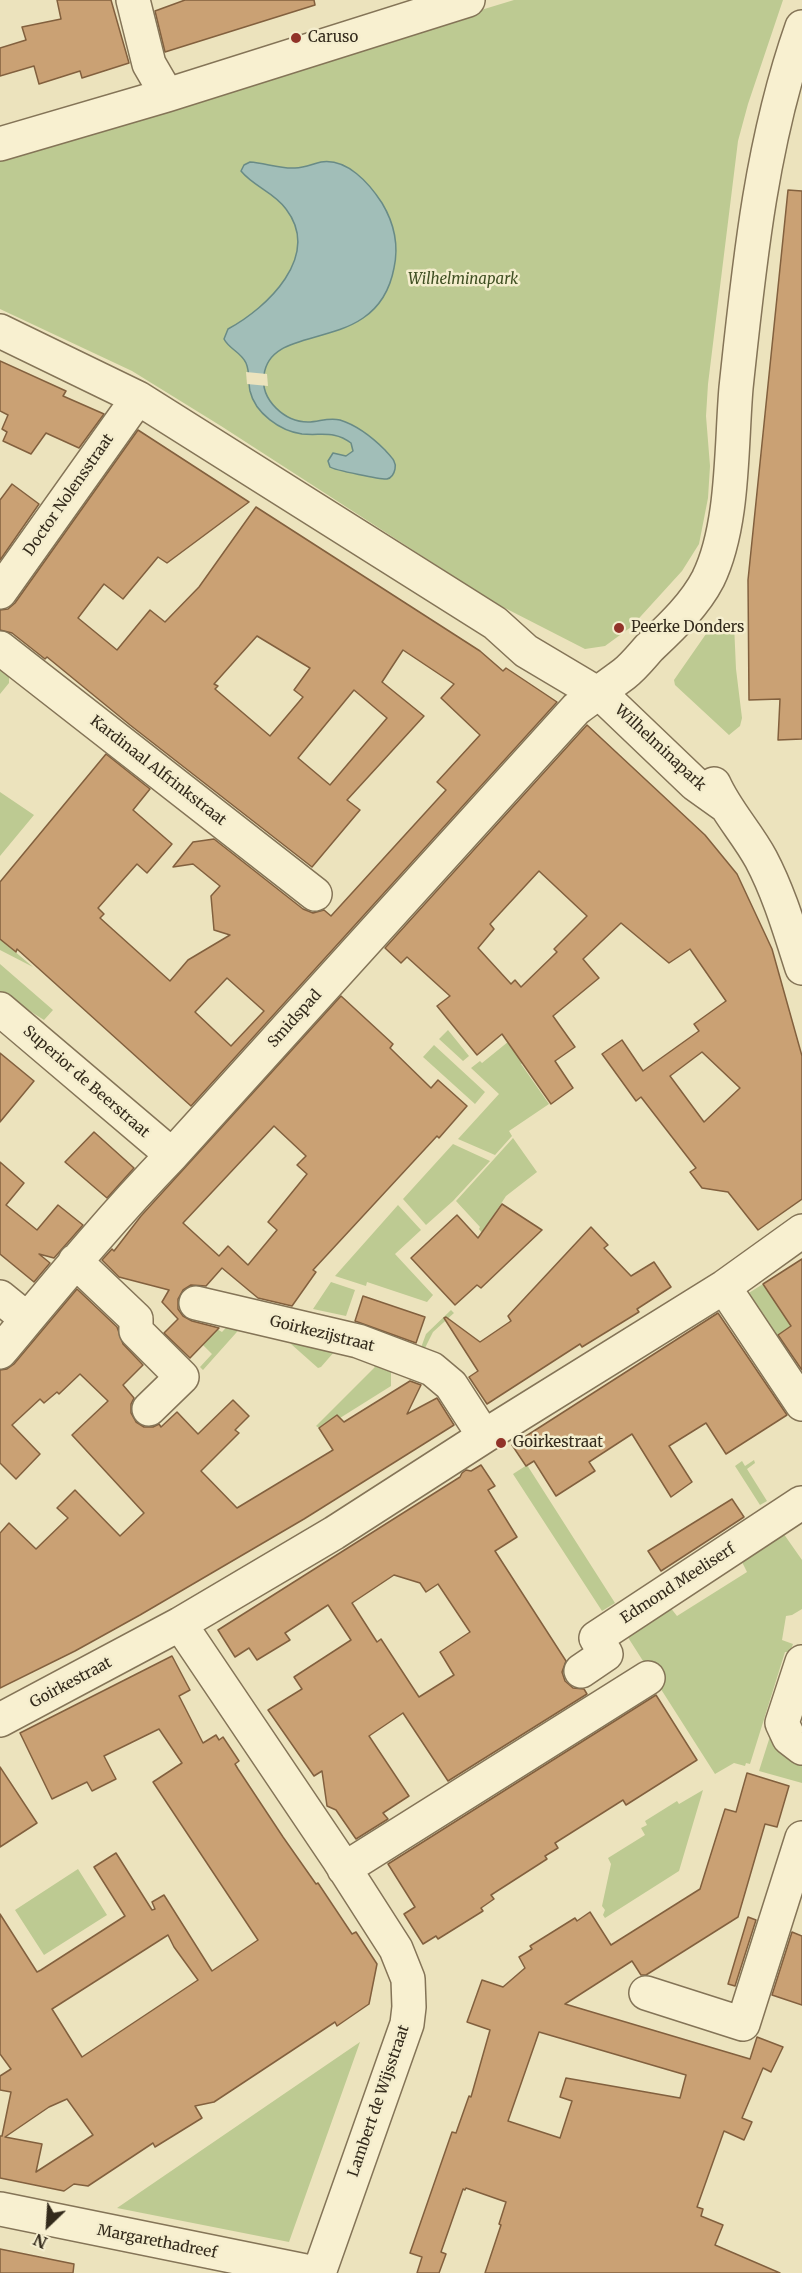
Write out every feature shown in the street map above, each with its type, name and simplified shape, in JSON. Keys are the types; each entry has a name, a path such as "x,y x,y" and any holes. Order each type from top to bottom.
{"street":[{"path":"133,0 149,64 167,95"},
{"path":"0,144 167,95 468,0"},
{"name":"Wilhelminapark","path":"605,687 632,666 692,602 707,581 722,541 736,388 760,196 779,100 802,27"},
{"name":"Wilhelminapark","path":"0,331 138,398 495,623 534,637 605,687 661,722 688,748 707,771 723,804 745,831 762,861 786,919 802,968"},
{"name":"Doctor Nolensstraat","path":"0,592 138,398"},
{"name":"Kardinaal Alfrinkstraat","path":"0,648 315,894"},
{"name":"Smidspad","path":"0,1352 75,1261 576,709 605,687"},
{"name":"Superior de Beerstraat","path":"0,1009 172,1155"},
{"name":"Goirkestraat","path":"0,1720 180,1624 334,1533 484,1436 724,1287 802,1231"},
{"path":"75,1261 136,1319 136,1331 182,1377 149,1410"},
{"path":"724,1287 802,1404"},
{"path":"0,1297 27,1319"},
{"name":"Goirkezijstraat","path":"196,1303 358,1341 432,1369 451,1385 484,1436"},
{"name":"Edmond Meeliserf","path":"581,1671 606,1654 596,1638 802,1504"},
{"name":"Lambert de Wijsstraat","path":"180,1624 396,1949 408,1979 407,2024 317,2273"},
{"path":"802,1662 782,1723 789,1738 802,1748"},
{"path":"344,1869 648,1678"},
{"path":"646,1993 743,2024 802,1838"},
{"name":"Margarethadreef","path":"0,2209 317,2273"}],"green space":[{"name":"Wilhelminapark","path":"514,0 783,0 738,141 708,384 706,416 710,466 708,498 699,544 682,571 631,627 605,646 585,649 501,606 132,371 0,309 0,156"},
{"path":"715,621 734,624 736,669 742,718 740,726 729,735 675,685 674,680"},
{"path":"0,663 9,670 9,683 0,694"},
{"path":"0,792 34,815 0,856"},
{"path":"0,939 33,967 0,950"},
{"path":"0,964 53,1010 44,1020 0,992"},
{"path":"448,1030 469,1056 463,1061 439,1039"},
{"path":"519,1033 536,1054 521,1064 549,1104 509,1131 512,1136 495,1155 458,1139 499,1094 471,1068 480,1061 482,1063"},
{"path":"434,1045 485,1092 475,1104 423,1057"},
{"path":"513,1138 537,1172 506,1196 482,1233 480,1227 456,1201"},
{"path":"453,1144 490,1161 453,1201 426,1225 403,1199"},
{"path":"398,1205 421,1230 395,1254 433,1295 427,1302 367,1282 366,1286 335,1276"},
{"path":"331,1282 355,1290 346,1316 313,1309"},
{"path":"763,1284 791,1326 774,1338 744,1296"},
{"path":"451,1310 454,1313 433,1332 422,1354 419,1353 426,1334"},
{"path":"235,1318 265,1325 265,1328 258,1335 244,1324 203,1370 200,1367 212,1354 203,1345 217,1329 222,1332"},
{"path":"289,1340 341,1344 318,1368"},
{"path":"358,1353 391,1365 391,1386 340,1418 337,1415 319,1428 316,1426 375,1367"},
{"path":"754,1460 755,1463 747,1469 767,1501 760,1505 735,1466 742,1461 745,1466"},
{"path":"527,1465 615,1603 602,1611 513,1474"},
{"path":"781,1530 802,1560 802,1609 786,1616 782,1640 793,1644 790,1652 785,1652 750,1764 746,1763 745,1766 734,1763 715,1774 622,1628 666,1602 677,1616 747,1572 739,1556"},
{"path":"773,1727 802,1754 802,1783 759,1771"},
{"path":"703,1790 679,1871 605,1918 603,1915 605,1910 602,1906 611,1864 608,1858 645,1835 641,1828 647,1825 645,1821 677,1801 679,1804"},
{"path":"78,1869 107,1915 44,1955 15,1910"},
{"path":"360,2042 289,2242 117,2208"}],"water":[{"path":"250,162 289,168 321,162 340,164 364,180 382,203 390,218 396,243 395,259 384,296 368,315 347,327 285,347 271,358 264,375 266,393 270,401 283,414 308,422 340,420 370,437 394,461 395,471 388,478 330,467 328,461 333,453 346,456 353,451 351,443 339,436 302,434 285,429 270,420 257,407 253,399 246,363 224,339 228,329 259,308 285,279 294,262 298,245 295,227 286,209 276,198 241,171 244,165"}],"pier":[{"path":"246,372 267,374 268,386 247,384"}],"building":[{"path":"57,0 111,0 129,63 82,78 80,71 39,84 34,66 0,76 0,48 26,40 22,27 61,19"},
{"path":"185,0 314,0 315,5 165,52 155,11"},
{"path":"788,190 802,191 802,739 778,740 780,699 749,700 748,580"},
{"path":"0,361 66,391 63,396 104,414 79,448 46,433 31,454 3,441 7,432 2,429 8,415 0,411"},
{"path":"138,430 249,502 167,563 158,557 123,599 104,584 78,618 117,650 150,610 165,622 199,587 256,507 480,651 503,671 506,668 557,702 191,1106 17,949 16,952 0,939 0,882 106,754 150,789 133,810 172,844 147,873 137,864 98,908 104,914 100,918 170,981 188,960 230,935 214,930 211,896 220,886 193,864 173,867 193,842 214,839 303,909 313,913 324,910 331,916 446,790 437,782 480,735 441,698 454,684 403,650 382,682 424,716 347,800 360,810 312,867 47,657 45,659 12,633 0,630 0,610 8,609 15,603","holes":["257,636 310,668 294,690 303,697 270,736 215,689 218,686 214,684","354,690 387,718 330,785 298,758","227,978 264,1011 231,1046 195,1012"]},
{"path":"12,484 39,504 0,560 0,500"},
{"path":"587,725 705,835 737,874 772,949 802,1056 802,1199 758,1230 728,1192 702,1188 690,1172 696,1168 641,1097 636,1101 602,1054 622,1040 643,1071 699,1031 694,1024 726,1001 690,949 669,963 621,923 583,959 599,978 553,1016 575,1047 555,1061 573,1088 551,1104 502,1034 477,1055 437,1006 450,996 407,957 401,963 385,948","holes":["539,871 587,916 554,949 557,952 521,987 515,980 511,984 478,948 494,929 490,924","702,1052 740,1088 704,1122 670,1076"]},
{"path":"341,996 393,1044 390,1048 431,1088 438,1080 467,1106 313,1270 316,1272 292,1306 258,1298 222,1268 206,1286 191,1285 183,1290 178,1299 178,1309 183,1316 192,1321 219,1328 190,1358 164,1333 178,1319 162,1302 169,1290 119,1277 102,1260 112,1249 114,1251 141,1216","holes":["274,1126 306,1156 297,1165 307,1174 268,1222 277,1230 248,1265 228,1246 219,1256 183,1223"]},
{"path":"0,1053 34,1081 0,1122"},
{"path":"94,1132 134,1168 107,1198 65,1162"},
{"path":"0,1162 24,1183 6,1205 37,1230 58,1205 83,1225 54,1258 39,1254 50,1263 34,1282 0,1254"},
{"path":"502,1204 542,1230 481,1288 477,1285 455,1305 411,1258 457,1215 478,1238"},
{"path":"591,1227 608,1245 604,1248 631,1276 654,1262 671,1287 637,1309 639,1312 582,1347 580,1344 487,1404 469,1377 478,1371 444,1318 446,1317 480,1342 511,1321 508,1316"},
{"path":"802,1259 802,1370 778,1335 791,1326 763,1284"},
{"path":"77,1289 117,1327 123,1344 143,1365 123,1385 134,1398 131,1413 136,1422 144,1427 159,1424 161,1427 177,1412 198,1434 233,1400 249,1416 235,1430 239,1433 201,1471 237,1508 333,1450 319,1428 337,1415 344,1422 410,1381 421,1385 407,1414 437,1398 454,1425 304,1519 140,1615 75,1651 0,1688 0,1533 9,1523 36,1549 68,1518 57,1508 75,1490 120,1536 144,1513 72,1435 108,1401 80,1374 59,1394 57,1392 44,1403 40,1399 12,1425 40,1454 16,1479 0,1463 0,1370 7,1369 14,1364"},
{"path":"363,1296 425,1317 416,1343 355,1321"},
{"path":"718,1313 787,1415 726,1454 706,1423 669,1446 692,1482 671,1497 632,1434 589,1462 595,1471 556,1496 534,1461 526,1466 512,1445"},
{"path":"481,1465 495,1486 488,1490 517,1537 495,1551 566,1661 562,1672 565,1681 573,1688 584,1689 587,1694 448,1781 403,1713 369,1736 409,1796 383,1813 388,1819 356,1839 336,1810 327,1806 322,1771 314,1776 268,1710 302,1689 294,1677 351,1640 328,1605 285,1633 290,1640 257,1660 249,1648 235,1657 218,1630 460,1477 466,1470 471,1471","holes":["394,1575 420,1583 426,1592 438,1584 470,1632 440,1652 454,1675 419,1697 381,1639 377,1642 352,1603"]},
{"path":"732,1499 744,1517 661,1571 648,1551"},
{"path":"172,1656 190,1690 179,1696 203,1743 216,1735 219,1740 223,1737 239,1761 235,1764 283,1837 316,1884 318,1883 352,1934 356,1932 377,1964 369,2004 337,2026 335,2022 214,2102 195,2106 202,2118 155,2147 153,2143 88,2186 74,2184 64,2191 0,2178 0,2136 2,2136 11,2092 0,2090 0,2076 11,2069 0,2054 0,1914 37,1972 41,1970 125,1916 94,1867 116,1853 152,1910 155,1909 152,1902 164,1895 212,1971 258,1940 153,1782 182,1763 159,1729 104,1756 116,1779 92,1791 87,1782 52,1799 20,1733","holes":["168,1935 198,1980 82,2057 52,2009","67,2099 93,2135 36,2172 42,2144 5,2137 49,2107"]},
{"path":"656,1695 697,1760 626,1805 623,1800 555,1843 558,1848 545,1856 547,1859 491,1895 494,1899 481,1908 483,1911 438,1939 436,1936 423,1944 404,1914 415,1907 388,1864"},
{"path":"0,1767 37,1823 0,1847"},
{"path":"747,1773 789,1786 777,1827 765,1824 738,1917 646,1975 641,1975 632,1961 565,2004 750,2059 757,2037 783,2047 771,2072 763,2068 742,2118 752,2122 744,2140 724,2131 697,2207 703,2209 701,2216 723,2225 715,2245 780,2273 485,2273 506,2202 466,2188 463,2189 441,2252 446,2254 439,2273 417,2273 422,2257 410,2253 452,2132 456,2133 469,2096 471,2097 490,2030 467,2022 482,1980 503,1987 525,1968 519,1957 532,1949 530,1946 575,1918 577,1921 590,1912 611,1945 700,1889 725,1809 736,1812","holes":["539,2032 686,2075 680,2098 566,2078 560,2097 572,2101 560,2138 508,2121"]},
{"path":"748,1917 756,1920 735,1986 728,1984"},
{"path":"792,1932 802,1936 802,2005 772,1995"},
{"path":"0,2249 74,2264 73,2273 0,2273"}],"place":[{"name":"Caruso","path":"296,38"},
{"name":"Peerke Donders","path":"619,628"},
{"name":"Goirkestraat","path":"501,1443"}]}
